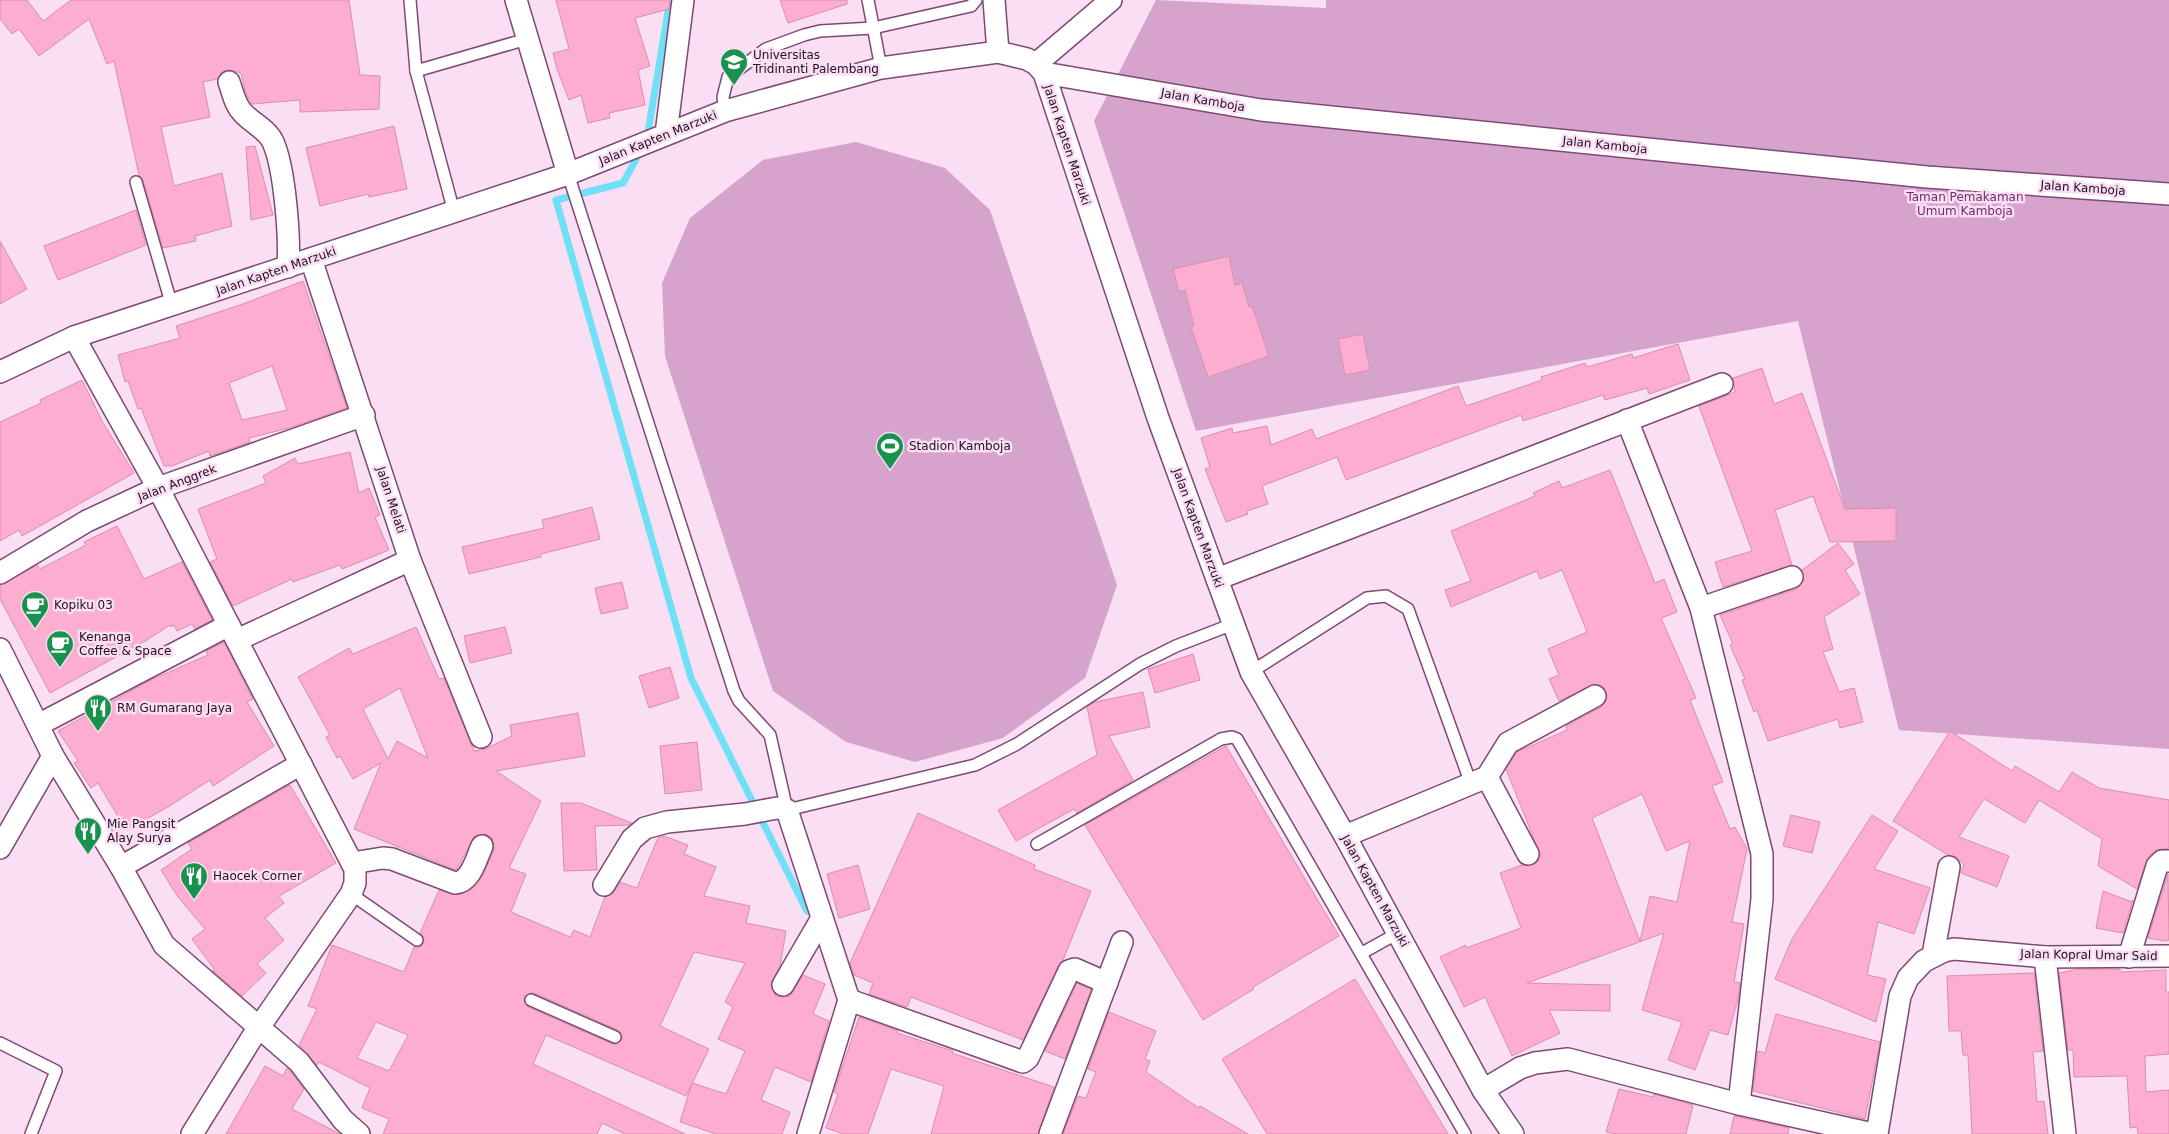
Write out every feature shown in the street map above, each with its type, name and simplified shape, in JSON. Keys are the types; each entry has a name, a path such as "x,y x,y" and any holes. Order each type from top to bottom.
{"street":[{"path":"516,0 570,180"},
{"path":"662,136 683,0"},
{"path":"994,0 998,52"},
{"path":"1040,69 1111,0"},
{"name":"Jalan Kapten Marzuki","path":"0,372 74,337 454,212 570,180 634,147 725,111 881,68 998,52 1015,54 1040,69 1155,409 1251,672 1345,836 1483,1090 1513,1134"},
{"name":"Jalan Kamboja","path":"1040,69 1262,110 1927,177 2169,194"},
{"path":"229,82 237,105 273,142 282,181 289,245 288,267"},
{"name":"Jalan Melati","path":"311,259 364,415 410,560 481,736"},
{"path":"74,337 158,488 352,863 356,877 351,894 260,1027 192,1134"},
{"path":"1217,579 1722,384"},
{"name":"Jalan Anggrek","path":"0,573 87,521 158,488 364,415"},
{"path":"1627,420 1701,608 1762,854 1764,868 1762,899 1739,1104"},
{"path":"38,725 233,632 410,560"},
{"path":"1701,608 1792,577"},
{"path":"0,649 54,756 121,867 164,945 299,1062 344,1120 358,1134"},
{"path":"1345,836 1479,780 1508,743 1596,696"},
{"path":"1,848 54,756"},
{"path":"121,867 301,764"},
{"path":"1479,780 1528,854"},
{"path":"604,885 632,839 645,828 667,822 782,809 822,918 849,1000 808,1134"},
{"path":"352,863 383,858 392,859 455,883 462,883 468,877 482,846"},
{"path":"2129,957 2156,866 2162,861 2169,861"},
{"path":"1933,955 1949,867"},
{"path":"783,985 822,918"},
{"path":"1050,1134 1122,942"},
{"name":"Jalan Kopral Umar Said","path":"1875,1134 1900,996 1908,978 1933,955 1954,949 2045,957 2169,956"},
{"path":"2045,957 2065,1134"},
{"path":"849,1000 1021,1062 1028,1058 1069,971 1072,969 1080,971 1107,983"},
{"path":"1483,1090 1520,1068 1535,1063 1568,1058 1739,1104 1875,1134"}],"lane":[{"path":"410,0 416,71 454,212"},
{"path":"868,0 881,68"},
{"path":"725,111 723,97 728,77 766,49 790,39 820,31 873,28 972,6 976,0"},
{"path":"416,71 527,39"},
{"path":"570,180 734,691 739,701 770,735 782,809 975,765 1017,744 1140,664 1176,646 1233,624"},
{"path":"136,182 172,306"},
{"path":"1251,672 1367,598 1386,596 1408,609 1479,780"},
{"path":"1037,844 1221,740 1232,737 1241,743 1465,1134"},
{"path":"351,894 417,940"},
{"path":"1362,953 1398,934"},
{"path":"532,1000 615,1037"},
{"path":"0,1043 56,1071 31,1134"}],"green space":[{"name":"Taman Pemakaman Umum Kamboja","path":"1156,0 1326,8 1326,0 2169,0 2169,749 1899,730 1798,321 1196,431 1094,121"},
{"name":"Stadion Kamboja","path":"856,142 945,168 990,210 1117,585 1085,678 1003,738 915,762 846,742 773,691 665,356 662,283 690,218 763,160"}],"building":[{"path":"0,0 27,0 43,21 71,0 349,0 360,75 380,76 379,109 300,112 300,100 252,104 246,94 241,73 231,70 225,70 217,79 203,82 210,117 161,127 174,186 222,173 232,226 195,236 196,241 163,248 143,180 139,175 114,61 107,64 89,19 39,56 19,29 12,34 0,19"},
{"path":"556,0 670,0 669,9 635,18 650,66 638,70 645,105 609,113 610,118 588,123 581,95 569,100 557,69 553,53 569,49"},
{"path":"780,0 847,0 847,4 788,23"},
{"path":"394,126 407,189 369,197 368,194 320,206 306,148"},
{"path":"255,146 273,215 251,220 246,147"},
{"path":"136,210 146,245 58,280 44,246"},
{"path":"0,241 27,289 0,304"},
{"path":"1229,256 1235,285 1242,283 1249,307 1252,306 1269,356 1208,377 1191,327 1194,326 1185,290 1179,292 1173,269"},
{"path":"303,281 347,408 289,428 249,438 250,442 210,456 209,451 172,466 164,466 141,408 138,409 128,381 125,382 118,355 180,338 176,326 240,305","holes":["272,366 287,410 242,420 229,383"]},
{"path":"1363,334 1370,370 1345,375 1338,339"},
{"path":"1678,344 1690,380 1649,394 1647,388 1605,400 1603,395 1523,421 1521,415 1346,480 1337,457 1262,486 1268,504 1247,511 1248,514 1226,522 1205,469 1210,467 1201,438 1232,428 1233,433 1267,426 1271,445 1312,429 1316,439 1458,386 1466,406 1542,380 1541,377 1585,363 1587,367 1632,354 1633,358"},
{"path":"1762,368 1774,404 1802,393 1845,509 1896,508 1896,541 1830,542 1813,496 1775,510 1792,565 1723,587 1715,562 1752,551 1699,406 1735,392 1733,378"},
{"path":"82,380 102,421 134,473 22,536 19,530 0,541 0,422 41,403 40,400"},
{"path":"350,452 359,493 369,488 380,515 375,517 389,550 342,569 340,565 293,582 292,579 233,606 210,562 217,559 198,509 266,483 263,476 295,458 298,464"},
{"path":"1610,470 1655,583 1664,579 1677,612 1661,618 1696,698 1690,700 1723,782 1712,786 1730,829 1735,827 1747,849 1732,922 1744,924 1734,982 1740,983 1738,999 1728,1035 1710,1030 1695,1070 1668,1060 1682,1022 1642,1010 1664,933 1527,983 1610,985 1610,1011 1549,1010 1560,1033 1512,1056 1485,997 1464,1007 1440,957 1466,945 1466,948 1521,928 1500,873 1522,865 1533,865 1541,858 1506,769 1517,752 1567,730 1566,726 1601,707 1607,696 1602,686 1595,684 1559,701 1549,679 1559,675 1548,649 1587,632 1562,570 1540,579 1537,571 1451,607 1445,590 1471,581 1451,531 1535,496 1533,493 1559,481 1562,488","holes":["1642,794 1666,851 1690,841 1677,902 1650,896 1640,941 1592,818"]},
{"path":"592,507 600,539 541,554 541,557 469,574 462,547 544,528 542,520"},
{"path":"117,526 144,579 182,562 212,620 195,629 192,624 177,631 174,625 171,627 170,625 147,640 50,693 0,599 0,585 37,565 40,569 86,545 84,542"},
{"path":"1838,543 1854,564 1845,570 1860,594 1824,617 1833,649 1823,652 1839,692 1854,688 1863,722 1840,728 1838,719 1768,741 1757,710 1754,712 1742,680 1745,679 1730,645 1733,644 1720,615 1796,589 1804,580 1802,570"},
{"path":"622,582 628,608 601,614 595,588"},
{"path":"416,627 439,679 444,678 474,751 485,749 512,736 510,725 578,713 585,756 496,771 541,801 509,868 526,874 511,912 570,937 574,930 590,937 605,897 614,892 620,882 637,888 658,838 664,836 688,845 684,854 716,867 704,896 750,906 746,923 786,931 780,966 771,984 776,996 790,996 803,975 825,984 813,1014 829,1021 811,1082 775,1067 761,1100 790,1112 782,1134 716,1134 680,1122 691,1085 686,1096 546,1035 533,1064 685,1134 625,1134 602,1123 597,1134 383,1134 389,1119 362,1108 370,1088 319,1062 317,1065 299,1045 317,1009 308,1006 332,945 404,972 414,947 420,947 423,944 424,937 420,933 439,890 457,895 472,889 483,875 494,850 492,838 486,834 475,836 456,870 354,829 381,763 353,779 340,756 337,758 326,737 330,735 298,677 349,648 353,654","holes":["400,688 428,758 397,741 388,759 363,709","694,952 745,963 725,1002 733,1007 718,1039 745,1051 726,1094 692,1083 709,1049 660,1026","534,993 618,1030 622,1040 612,1044 528,1007 524,997","376,1022 408,1035 389,1071 357,1058"]},
{"path":"505,627 512,653 470,663 464,636"},
{"path":"224,642 253,699 247,702 274,746 213,786 210,780 168,807 126,830 98,783 91,788 74,763 78,761 58,731 151,680 208,655 206,651"},
{"path":"1193,654 1200,680 1155,693 1148,669"},
{"path":"670,667 679,698 649,708 639,676"},
{"path":"1143,692 1150,727 1109,736 1133,780 1077,813 1074,809 1016,841 998,810 1097,755 1087,707 1095,702"},
{"path":"1950,731 2012,771 2015,766 2059,792 2072,772 2099,788 2169,800 2169,848 2157,850 2148,857 2137,889 2098,866 2102,839 2039,800 2025,823 1984,799 1959,837 2009,856 1997,887 1961,873 1964,865 1957,857 1948,855 1893,821"},
{"path":"697,742 702,790 665,794 660,746"},
{"path":"1226,746 1339,936 1253,987 1254,989 1203,1020 1085,825"},
{"path":"290,785 336,863 279,896 284,903 265,918 284,940 257,964 266,973 242,996 213,971 214,969 192,939 205,929 178,897 161,870 192,849 188,843"},
{"path":"561,803 581,803 632,823 629,825 595,826 597,870 564,871"},
{"path":"918,813 1035,865 1034,869 1091,891 1063,960 1058,966 1023,1040 911,997 907,1007 869,994 873,983 854,975 850,963"},
{"path":"1791,815 1820,822 1812,853 1783,846"},
{"path":"1872,815 1898,831 1874,869 1930,888 1914,934 1878,922 1867,975 1886,979 1876,1022 1775,979 1792,939"},
{"path":"858,865 870,909 839,918 827,874"},
{"path":"2168,874 2169,940 2165,941 2148,938"},
{"path":"2103,891 2132,902 2133,900 2123,933 2096,928"},
{"path":"2079,969 2120,969 2120,972 2166,970 2166,992 2169,992 2169,1054 2145,1056 2146,1092 2169,1090 2169,1134 2138,1134 2137,1127 2130,1128 2127,1076 2074,1077 2073,1050 2068,1050 2059,973"},
{"path":"2034,973 2043,1051 2033,1052 2037,1102 2044,1101 2048,1134 1972,1134 1968,1055 1963,1055 1961,1031 1949,1031 1947,976"},
{"path":"1355,979 1448,1134 1267,1134 1222,1059"},
{"path":"1077,983 1091,990 1065,1059 1045,1051"},
{"path":"1109,1012 1156,1031 1145,1059 1150,1061 1146,1072 1199,1108 1200,1106 1248,1134 1063,1134 1078,1096 1086,1098 1096,1072 1088,1069"},
{"path":"1776,1014 1880,1042 1865,1119 1753,1091 1758,1051 1765,1053"},
{"path":"859,1017 898,1031 897,1033 953,1051 952,1053 1054,1087 1038,1134 931,1134 944,1086 891,1069 868,1134 843,1134 826,1128 838,1094 834,1092"},
{"path":"265,1066 283,1076 287,1068 304,1089 292,1109 340,1134 226,1134"},
{"path":"1619,1089 1653,1097 1654,1094 1693,1105 1686,1134 1617,1134 1606,1132"},
{"path":"1734,1116 1789,1128 1788,1134 1730,1134"}],"waterway":[{"path":"647,138 670,0"},
{"path":"640,152 623,183 556,200 691,678 807,911"}],"place":[{"name":"Universitas Tridinanti Palembang","path":"734,86"},
{"name":"Stadion Kamboja","path":"890,470"},
{"name":"Kopiku 03","path":"35,629"},
{"name":"Kenanga Coffee & Space","path":"60,668"},
{"name":"RM Gumarang Jaya","path":"98,732"},
{"name":"Mie Pangsit Alay Surya","path":"88,855"},
{"name":"Haocek Corner","path":"194,900"}]}
